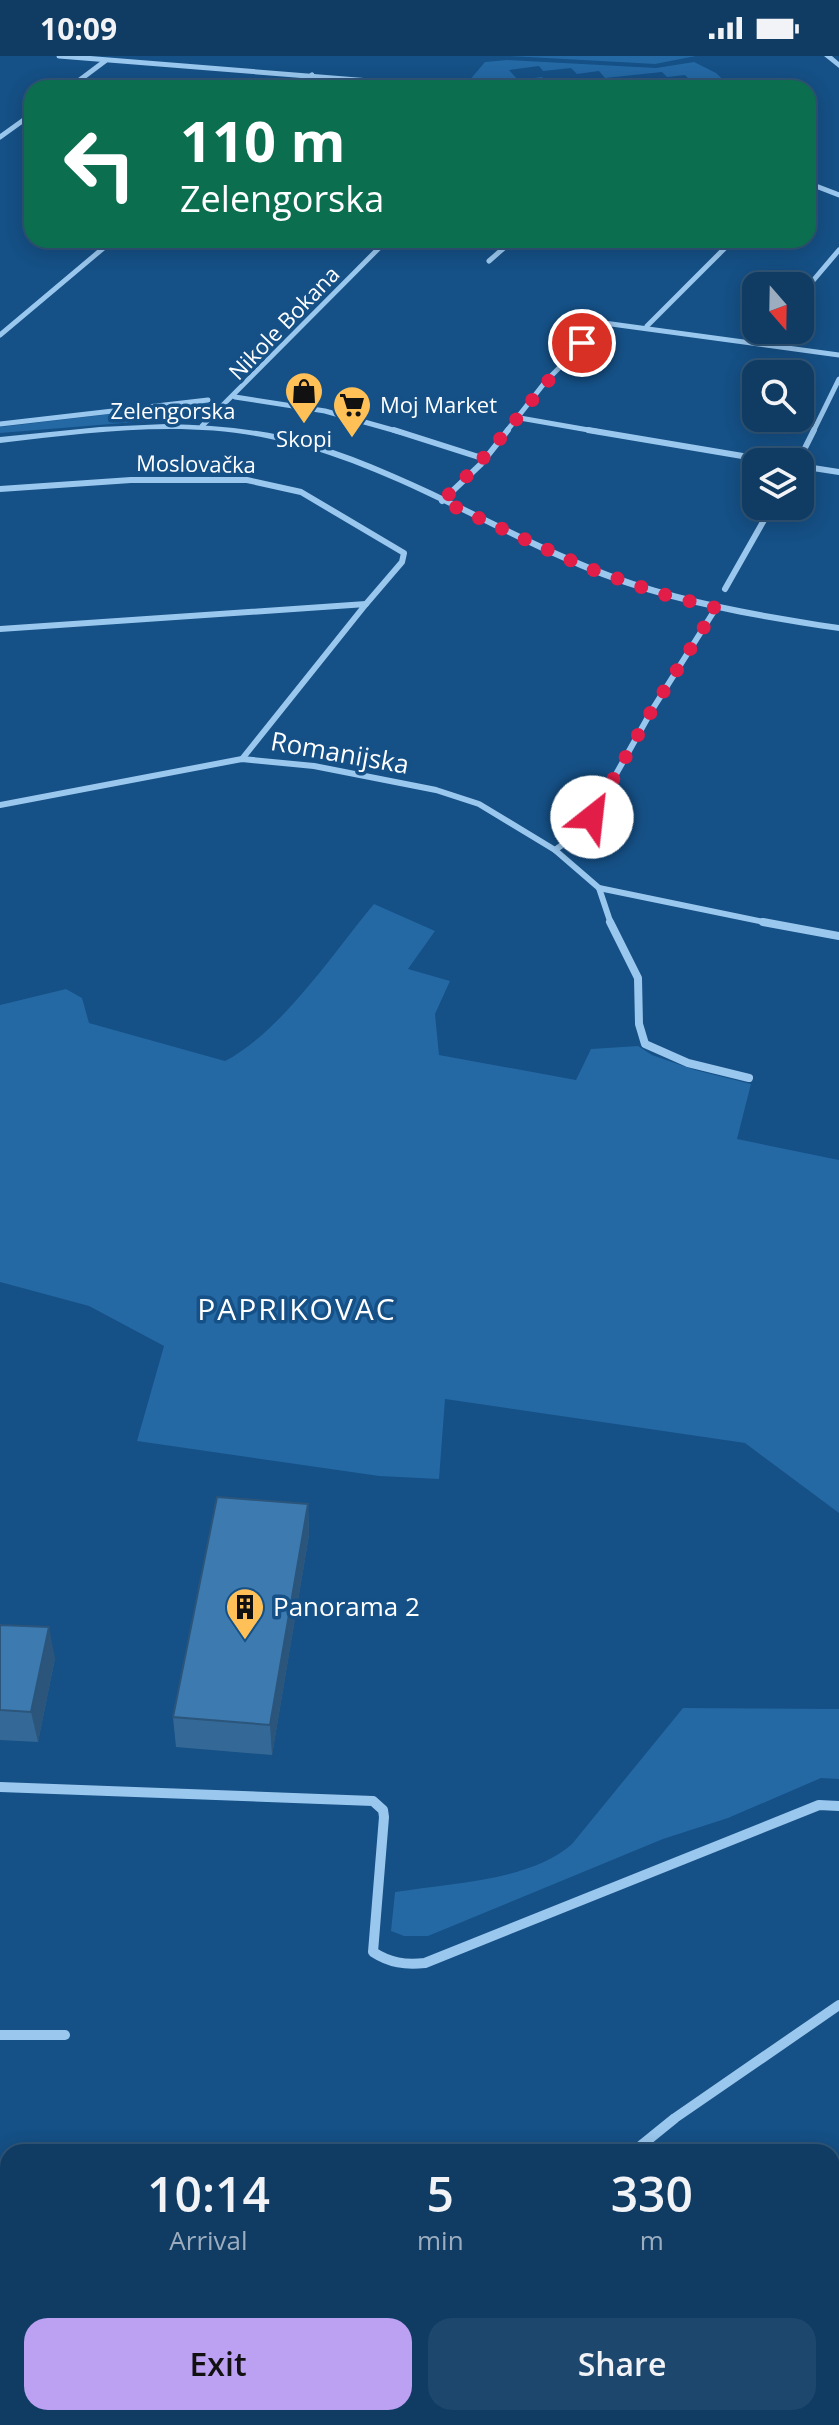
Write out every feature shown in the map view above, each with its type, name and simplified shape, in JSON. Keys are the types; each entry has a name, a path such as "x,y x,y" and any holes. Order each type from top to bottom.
{"street":[{"path":"59,56 368,80"},
{"path":"828,56 839,66"},
{"path":"80,80 106,60"},
{"path":"306,80 312,75"},
{"path":"0,137 24,120"},
{"path":"816,186 839,195"},
{"path":"0,335 103,248"},
{"name":"Nikole Bokana","path":"202,426 235,397 379,248"},
{"path":"489,261 504,248"},
{"path":"647,326 725,248"},
{"path":"814,279 839,250"},
{"path":"442,501 485,459 546,381 599,324 647,326 742,340"},
{"path":"767,344 839,355"},
{"path":"807,448 839,379"},
{"path":"235,397 325,411 370,422 485,459"},
{"path":"0,424 208,400"},
{"path":"520,418 742,456"},
{"name":"Zelengorska","path":"0,440 127,428 202,426 264,434 346,458 585,567 658,593 716,608 839,628"},
{"path":"814,467 839,472"},
{"name":"Moslovačka","path":"0,489 193,478 247,480 301,492 404,553 402,562 366,604"},
{"path":"725,589 764,520"},
{"path":"0,629 366,604"},
{"path":"242,759 366,604"},
{"path":"555,850 579,833 592,817 652,710 716,608"},
{"name":"Romanijska","path":"0,805 242,759 314,766 464,798 494,812 555,850 599,888 839,936"},
{"name":"Romanijska","path":"599,888 609,920 631,957 636,972 640,988 638,1027 645,1044 688,1063 749,1078"},
{"path":"0,1787 373,1801 383,1810 384,1817 373,1952 400,1966 425,1963 613,1885 745,1837 819,1805 839,1806"},
{"path":"643,2144 675,2118 839,2005"},
{"path":"0,2035 65,2035"}],"shaded area":[{"path":"509,56 696,56 655,64"},
{"path":"507,60 656,68 694,62 723,80 690,80 685,75 667,77 662,72 605,78 599,71 577,74 571,68 543,71 539,66 509,70 518,80 470,80 485,62"},
{"path":"542,77 545,80 518,80"},
{"path":"217,404 197,417 0,433 0,427"},
{"path":"374,904 435,931 408,969 450,981 435,1014 439,1055 576,1080 591,1049 638,1046 652,1055 695,1070 751,1084 737,1139 839,1160 839,1513 745,1443 445,1399 439,1479 379,1476 137,1441 164,1346 89,1306 0,1282 0,1005 66,989 82,998 89,1023 225,1061 267,1031 286,1011"},
{"path":"683,1708 839,1709 839,1779 821,1778 728,1818 663,1839 428,1936 404,1936 391,1931 395,1892 512,1873 535,1866 572,1844"}],"building":[{"name":"Panorama 2","path":"217,1497 308,1504 270,1725 173,1717"},
{"path":"0,1625 49,1627 31,1712 0,1710"}],"place":[{"name":"Skopi","path":"304,425"},
{"name":"Moj Market","path":"352,439"},
{"name":"Panorama 2","path":"245,1641"}],"district":[{"name":"PAPRIKOVAC","path":"297,1310"}],"route":[{"path":"582,343 546,381 481,464 442,501 631,585 716,608 652,710 592,817"}]}
